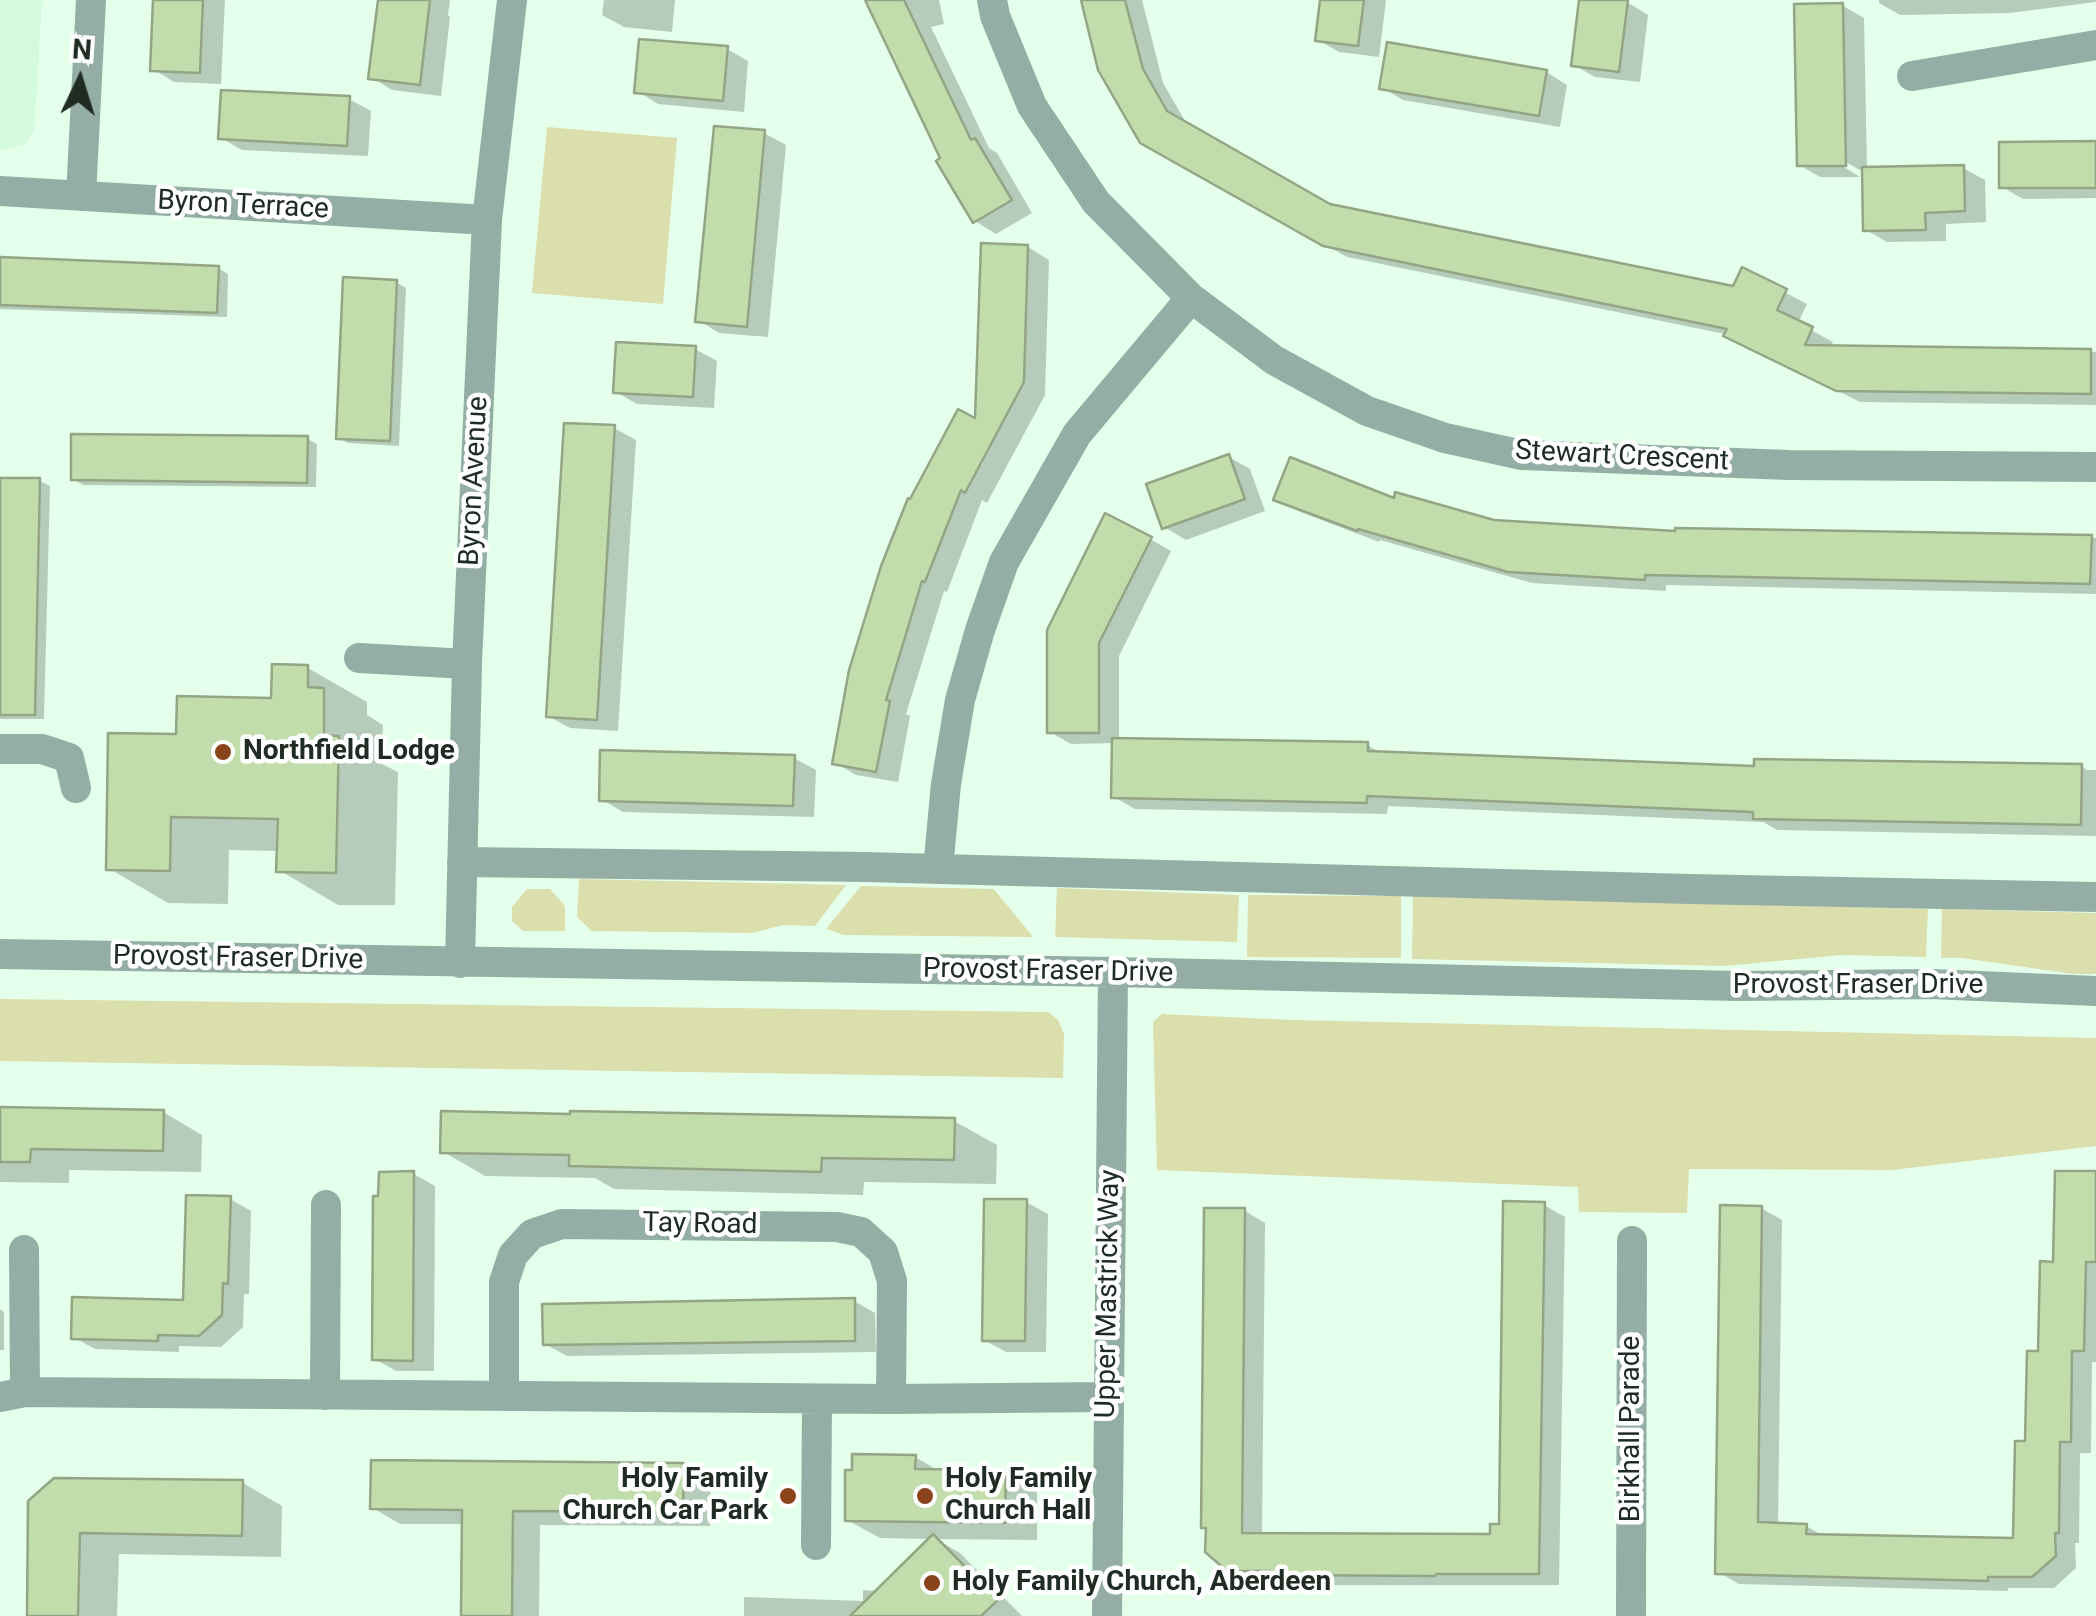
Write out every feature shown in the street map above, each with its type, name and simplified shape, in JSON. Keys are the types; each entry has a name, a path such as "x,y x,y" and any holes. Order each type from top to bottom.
{"street":[{"path":"82,196 91,0"},
{"name":"Byron Avenue","path":"460,963 467,664 487,220 512,0"},
{"name":"Stewart Crescent","path":"992,0 1032,106 1096,202 1192,298 1274,360 1367,412 1445,438 1522,455 1789,465 2096,467"},
{"path":"1912,76 2096,44"},
{"name":"Byron Terrace","path":"0,192 487,220"},
{"path":"938,869 946,784 960,700 1004,562 1077,434 1192,298"},
{"path":"359,658 467,664"},
{"path":"0,749 42,749 70,758 76,788"},
{"path":"462,862 938,869 2096,897"},
{"name":"Provost Fraser Drive","path":"0,954 1738,986 1931,984 2096,990"},
{"name":"Upper Mastrick Way","path":"1107,1616 1113,972"},
{"path":"325,1394 326,1205"},
{"name":"Tay Road","path":"504,1396 504,1282 513,1255 532,1234 562,1224 601,1224 837,1227 861,1232 883,1252 892,1281 891,1399"},
{"name":"Birkhall Parade","path":"1631,1616 1632,1242"},
{"path":"24,1250 12,1394 1108,1397"},
{"path":"816,1545 817,1399"}],"shaded area":[{"path":"0,0 42,0 34,132 23,145 5,149 0,149"},
{"path":"547,127 677,138 663,304 532,293"},
{"path":"579,879 846,885 815,926 784,925 751,933 592,931 577,917"},
{"path":"861,886 994,889 1033,937 844,935 826,929"},
{"path":"1057,888 1239,895 1237,942 1055,937"},
{"path":"527,889 550,889 565,906 565,931 523,931 512,921 512,907"},
{"path":"1248,895 1401,896 1401,958 1247,957"},
{"path":"1413,896 1928,909 1926,957 1842,955 1724,966 1412,959"},
{"path":"1942,909 2096,913 2096,974 1941,958"},
{"path":"0,999 1048,1012 1058,1020 1064,1034 1063,1078 0,1061"},
{"path":"1162,1014 2096,1038 2096,1146 1892,1170 1689,1169 1687,1213 1579,1212 1578,1187 1157,1170 1153,1022"}],"building":[{"path":"153,0 203,0 200,73 150,71"},
{"path":"378,0 430,0 420,85 368,79"},
{"path":"865,0 904,0 971,140 975,138 1012,200 973,223 936,161 940,158"},
{"path":"1081,0 1125,0 1143,69 1167,111 1330,204 1733,286 1742,267 1787,289 1777,310 1813,327 1805,345 2091,349 2091,394 1836,391 1723,336 1727,329 1323,246 1140,143 1098,70"},
{"path":"1320,0 1364,0 1358,46 1315,41"},
{"path":"1579,0 1628,0 1619,72 1571,66"},
{"path":"1843,3 1846,166 1797,166 1794,4"},
{"path":"639,39 728,46 723,101 634,93"},
{"path":"1387,42 1547,70 1539,116 1379,89"},
{"path":"221,90 350,96 347,146 218,139"},
{"path":"714,126 765,130 747,327 695,322"},
{"path":"2096,141 2096,188 1999,188 1999,142"},
{"path":"1964,165 1965,211 1925,213 1926,230 1863,231 1862,167"},
{"path":"981,243 1028,245 1024,382 965,493 961,490 925,582 922,581 886,700 890,701 876,772 832,764 849,670 881,566 908,498 958,409 975,418"},
{"path":"0,257 219,266 217,313 0,305"},
{"path":"343,277 397,280 390,441 336,439"},
{"path":"616,342 696,346 693,397 613,393"},
{"path":"564,423 615,425 597,720 546,717"},
{"path":"71,434 308,436 307,483 71,480"},
{"path":"1229,454 1245,499 1162,529 1146,484"},
{"path":"1290,457 1394,498 1395,492 1494,520 1675,531 2092,535 2090,584 1645,575 1645,580 1508,572 1357,531 1273,500"},
{"path":"0,478 40,478 35,715 0,715"},
{"path":"1105,513 1152,537 1099,643 1099,733 1047,733 1047,630"},
{"name":"Northfield Lodge","path":"272,664 308,665 308,687 324,688 324,735 339,736 336,873 276,872 278,819 171,817 170,871 106,870 108,733 176,734 177,696 271,698"},
{"path":"1112,738 1368,742 1368,751 1754,766 1754,759 2082,764 2081,825 1753,819 1753,812 1367,796 1367,803 1111,798"},
{"path":"600,750 795,755 793,806 599,801"},
{"path":"0,1107 164,1110 163,1151 31,1149 30,1162 0,1162"},
{"path":"441,1111 955,1118 954,1160 822,1158 821,1172 569,1166 569,1155 440,1153"},
{"path":"414,1171 413,1361 372,1360 373,1196 378,1196 379,1172"},
{"path":"2055,1171 2096,1171 2096,1262 2086,1262 2084,1351 2072,1351 2071,1442 2060,1442 2056,1556 2032,1577 1988,1577 1988,1581 1715,1574 1720,1205 1762,1206 1758,1522 1807,1524 1806,1534 2013,1538 2015,1441 2025,1441 2027,1351 2038,1351 2040,1261 2053,1262"},
{"path":"186,1195 231,1196 228,1284 223,1283 222,1315 199,1336 158,1335 158,1341 71,1339 72,1297 183,1300"},
{"path":"984,1199 1027,1199 1025,1341 982,1341"},
{"path":"1503,1201 1545,1202 1539,1574 1269,1575 1270,1571 1227,1571 1205,1552 1206,1528 1201,1528 1204,1208 1245,1208 1242,1533 1490,1534 1490,1524 1499,1524"},
{"path":"855,1298 855,1341 543,1345 542,1304"},
{"name":"Holy Family Church Hall","path":"852,1454 916,1455 915,1469 1006,1470 1005,1523 845,1521 845,1470 852,1470"},
{"path":"371,1460 684,1463 683,1512 513,1511 512,1616 461,1616 462,1510 370,1509"},
{"path":"54,1478 243,1480 242,1536 80,1533 78,1616 27,1616 28,1501"},
{"name":"Holy Family Church, Aberdeen","path":"933,1534 998,1600 981,1616 850,1616"}],"place":[{"name":"Northfield Lodge","path":"223,752"},
{"name":"Holy Family Church Car Park","path":"788,1496"},
{"name":"Holy Family Church Hall","path":"925,1496"},
{"name":"Holy Family Church, Aberdeen","path":"932,1583"}]}
